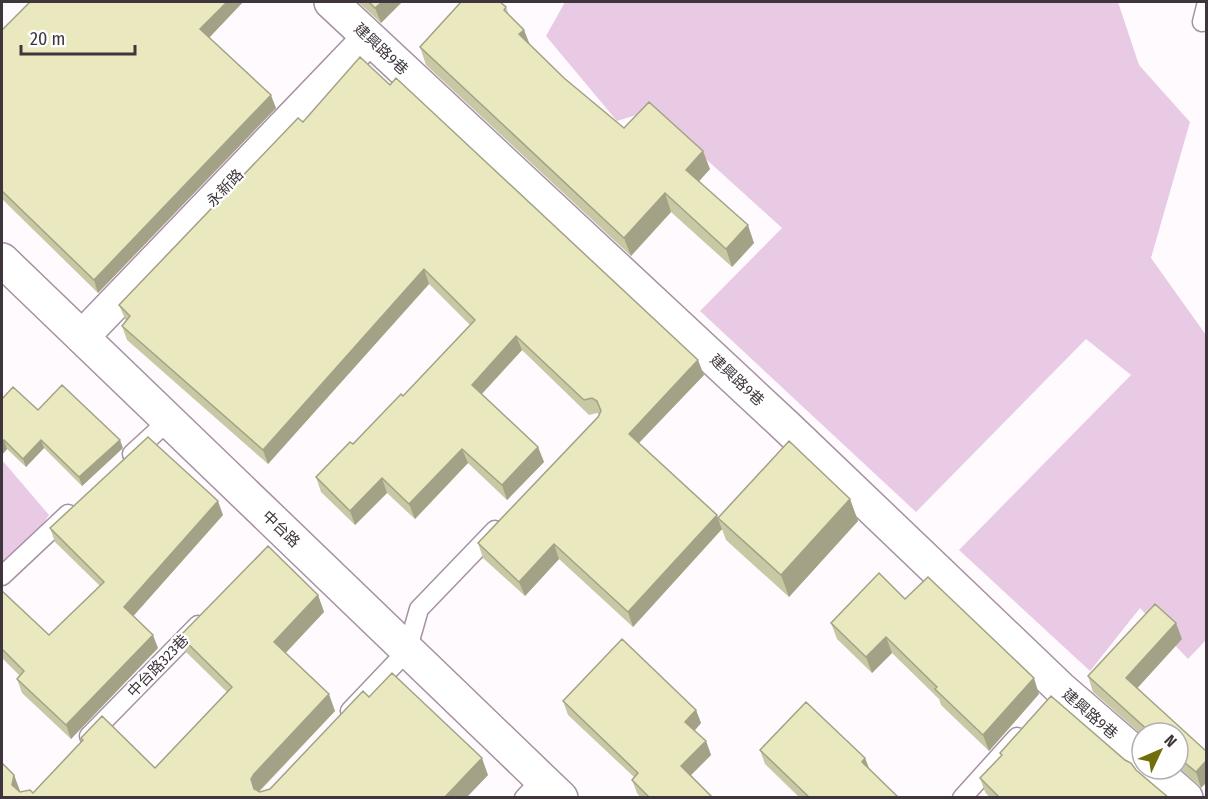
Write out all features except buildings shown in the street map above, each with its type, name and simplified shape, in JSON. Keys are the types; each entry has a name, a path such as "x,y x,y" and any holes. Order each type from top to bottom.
{"street":[{"name":"建興路9巷","path":"331,2 788,428 1053,696 1130,751"},
{"name":"永新路","path":"82,337 369,38"},
{"name":"中台路","path":"2,260 168,420 282,538 407,651 542,791"},
{"path":"1167,781 1186,798"}],"lane":[{"path":"116,470 168,420"},
{"path":"2,576 80,502"},
{"path":"342,720 407,651 419,609 507,517"},
{"name":"中台路323巷","path":"79,747 212,610"},
{"path":"962,798 1030,722"}],"shaded area":[{"path":"565,2 1118,2 1139,65 1190,122 1151,258 1206,335 1206,640 1188,659 1140,608 1090,671 959,550 1131,375 1086,339 916,512 700,311 782,228 652,110 617,121 546,36"},
{"path":"2,460 49,515 2,584"}]}
